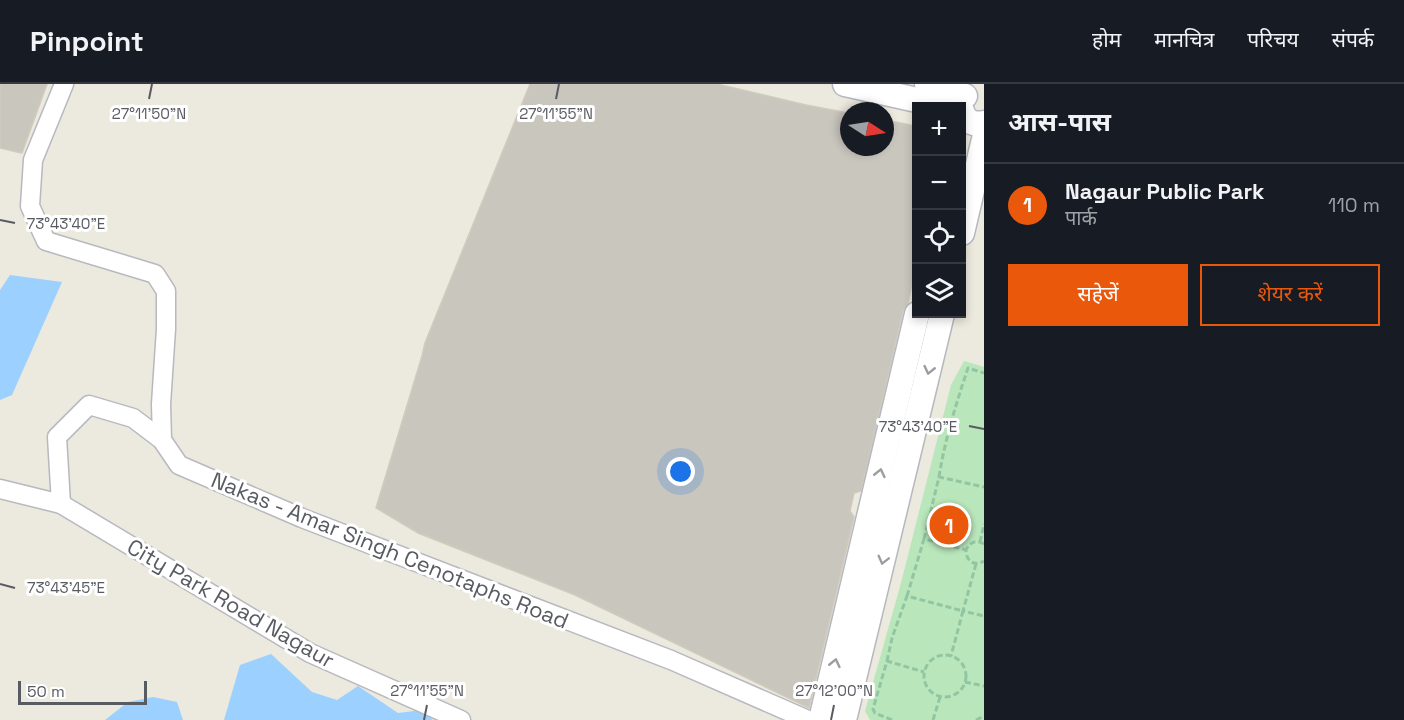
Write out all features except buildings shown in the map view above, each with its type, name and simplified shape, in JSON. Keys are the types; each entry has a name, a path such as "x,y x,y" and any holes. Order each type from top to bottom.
{"street":[{"path":"64,84 33,160 30,206 46,241 155,274 166,291 161,404 162,440"},
{"path":"844,84 949,102"},
{"path":"927,84 960,102"},
{"path":"966,216 984,139"},
{"path":"844,720 916,318"},
{"path":"821,720 941,318"},
{"name":"Nakas - Amar Singh Cenotaphs Road","path":"61,504 57,436 89,405 133,418 162,440 179,465 302,518 671,660 808,720"},
{"name":"City Park Road Nagaur","path":"0,489 61,504 310,653 462,720"}],"path":[{"path":"892,720 873,710 892,638 924,539 946,439 968,368 984,373"},
{"path":"939,477 984,487"},
{"path":"984,524 982,543 969,544 966,550 967,559 971,562 976,564 984,561"},
{"path":"924,539 966,550"},
{"path":"951,656 976,564"},
{"path":"907,596 984,616"},
{"path":"944,654 954,656 966,671 965,682 954,695 940,697 928,690 924,682 924,672 927,663 935,657 944,654"},
{"path":"887,661 924,672"},
{"path":"965,682 984,686"},
{"path":"933,720 940,697"},
{"path":"976,720 984,716"}],"green space":[{"path":"964,361 984,367 984,720 870,720 865,711 901,583 951,385"}],"water":[{"path":"10,275 62,282 12,395 0,400 0,290"},
{"path":"271,654 312,692 337,700 358,686 398,713 422,710 433,720 224,720 240,665"},
{"path":"153,697 177,702 183,720 105,720 128,702"}],"place":[{"name":"Nagaur Public Park","path":"949,525"}]}
